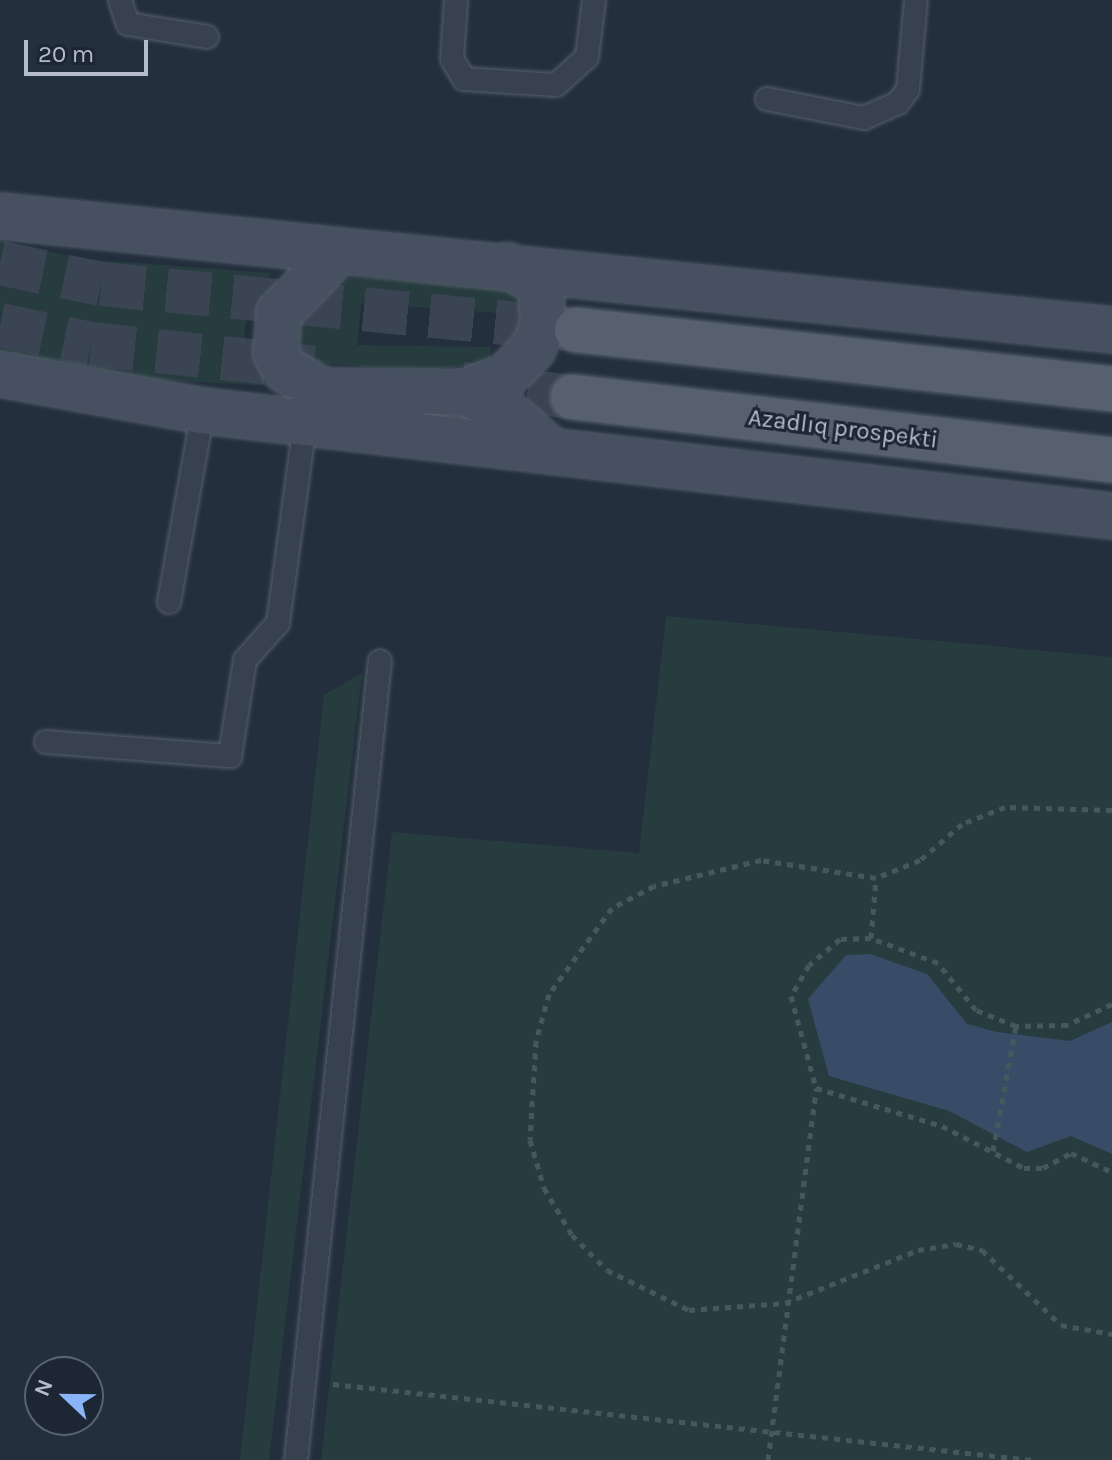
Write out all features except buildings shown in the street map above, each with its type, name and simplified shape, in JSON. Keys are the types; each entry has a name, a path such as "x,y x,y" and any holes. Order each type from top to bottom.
{"main road":[{"path":"0,216 338,252 507,265 1112,330"},
{"path":"338,252 291,293 274,330 285,370 315,407 549,449 1112,516"},
{"path":"0,374 203,411 315,407 465,392 506,376 533,349 543,326 541,285 507,265"},
{"path":"577,330 1112,389"},
{"path":"465,392 509,414 549,449"},
{"name":"Azadlıq prospekti","path":"573,397 1112,460"}],"lane":[{"path":"120,0 128,24 207,37"},
{"path":"456,0 456,72 464,79 556,85 587,57 594,0"},
{"path":"767,99 864,118 898,103 908,89 916,0"},
{"path":"46,742 230,756 245,660 278,623 315,407"},
{"path":"169,602 203,411"},
{"path":"296,1460 380,661"}],"path":[{"path":"1112,810 1005,807 962,824 920,860 876,878 761,860 654,886 612,908 576,950 549,994 536,1041 530,1140 544,1188 572,1235 607,1270 689,1310 785,1303 918,1250 956,1244 982,1250 1061,1325 1112,1334"},
{"path":"871,938 876,878"},
{"path":"768,1460 785,1303 816,1088 791,996 809,965 840,939 871,938 938,963 976,1010 1016,1026 1067,1025 1112,1004"},
{"path":"993,1151 1016,1026"},
{"path":"816,1088 942,1126 1024,1168 1071,1153 1112,1172"},
{"path":"305,1381 1032,1460"}],"green space":[{"path":"0,240 82,259 272,273 252,298 244,330 249,361 268,386 142,379 0,354"},
{"path":"360,277 529,290 527,315 361,303 357,345 491,347 489,364 413,371 314,362 301,354 296,311 331,278"},
{"path":"666,616 1112,657 1112,1460 321,1460 392,832 639,853"},
{"path":"362,673 269,1460 240,1460 324,695"}],"water":[{"path":"870,954 927,974 967,1024 997,1032 1070,1041 1112,1022 1112,1154 1071,1136 1027,1152 949,1111 829,1076 808,999 846,955"}],"tunnel":[{"path":"0,263 101,284 577,330"},
{"path":"0,325 91,344 314,368"},
{"path":"462,384 573,397"}]}
